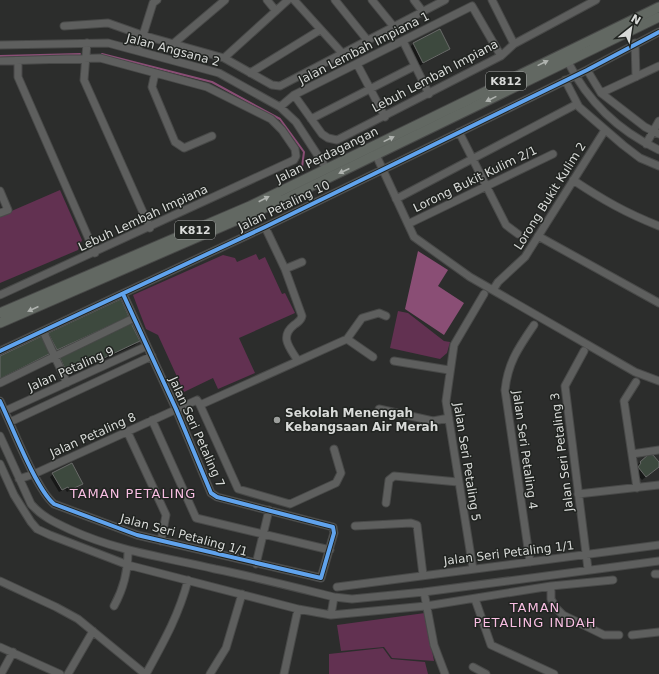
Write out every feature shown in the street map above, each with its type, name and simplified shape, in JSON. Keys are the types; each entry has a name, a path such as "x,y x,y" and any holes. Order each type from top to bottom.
{"main road":[{"name":"Jalan Perdagangan","path":"0,313 250,206 659,7"},
{"name":"Jalan Perdagangan","path":"0,323 283,200 659,17"}],"street":[{"path":"138,51 153,3 156,0"},
{"path":"173,44 225,0"},
{"path":"267,0 276,11"},
{"path":"224,58 288,0"},
{"path":"294,0 343,54"},
{"path":"336,0 368,41"},
{"path":"372,0 394,27"},
{"path":"414,0 423,12"},
{"path":"64,26 108,23 142,35 224,58 272,86 280,86 445,0"},
{"path":"492,0 514,44"},
{"name":"Lebuh Lembah Impiana","path":"294,95 322,134 328,138 336,140 385,117 501,56 514,44 596,0"},
{"name":"Jalan Lembah Impiana 1","path":"280,107 294,95 472,6 501,56"},
{"path":"250,73 320,30"},
{"name":"Jalan Petaling 10","path":"0,351 265,227 587,70 635,43 659,32"},
{"path":"403,41 429,94"},
{"path":"88,43 84,80 150,228"},
{"name":"Jalan Angsana 2","path":"0,45 108,43 219,73 280,107 296,122 326,168"},
{"path":"635,43 636,77"},
{"path":"0,61 105,59 155,73 152,87 175,142 184,148 212,136"},
{"path":"18,61 18,77 95,253"},
{"path":"568,62 586,94 608,117 646,144 659,150"},
{"path":"357,64 385,117"},
{"path":"311,119 415,66"},
{"path":"601,93 659,66"},
{"path":"587,70 601,93 656,132"},
{"name":"Lebuh Lembah Impiana","path":"0,295 150,228 294,160 296,156 295,148 282,130 271,119 207,87 155,73"},
{"path":"565,80 577,104 605,130 640,158 659,166"},
{"path":"396,200 577,104"},
{"path":"646,144 656,132 659,121"},
{"name":"Lorong Bukit Kulim 2","path":"493,290 498,282 525,257 605,130"},
{"path":"459,132 506,225 518,234"},
{"name":"Lorong Bukit Kulim 2/1","path":"408,224 553,154"},
{"path":"376,155 414,237 493,290 635,372 659,381"},
{"path":"573,180 609,204 659,226"},
{"path":"0,191 8,210 0,213"},
{"path":"265,227 284,269 302,316 300,321 289,330 286,335 286,342 298,361"},
{"path":"538,236 659,303"},
{"path":"284,269 302,262"},
{"name":"Jalan Seri Petaling 7","path":"123,294 214,495 327,525"},
{"name":"Jalan Seri Petaling 5","path":"473,569 446,401 449,370 454,345 484,294"},
{"path":"334,449 341,473 336,483 290,504 238,489 200,405 347,339 362,318 379,312 386,316"},
{"path":"0,383 134,318"},
{"name":"Jalan Seri Petaling 4","path":"530,562 505,390 507,372 513,357 534,325"},
{"path":"43,331 67,383"},
{"path":"347,339 372,357"},
{"name":"Jalan Petaling 9","path":"5,411 147,346"},
{"name":"Jalan Seri Petaling 3","path":"584,351 565,386 588,569"},
{"path":"10,422 152,356"},
{"path":"394,361 449,370"},
{"path":"636,382 624,401 637,488"},
{"name":"Jalan Petaling 8","path":"19,479 34,474 197,400 200,405"},
{"name":"Jalan Seri Petaling 1/1","path":"0,401 34,474 48,499 54,504 137,535 319,579 323,576 334,530 327,525"},
{"path":"379,409 433,421 449,418"},
{"path":"152,420 196,518 330,550"},
{"path":"127,431 166,515 161,541"},
{"path":"0,436 31,504 45,517 88,538 128,551 215,568 334,597 352,599 424,592 659,560"},
{"path":"632,454 659,450"},
{"path":"0,464 14,495 37,529 128,565 298,609 331,615 426,606 551,586 612,580"},
{"path":"386,503 388,480 394,476 458,482"},
{"path":"578,494 659,486"},
{"path":"256,564 269,510"},
{"path":"355,526 411,523 417,525 423,576"},
{"name":"Jalan Seri Petaling 1/1","path":"337,587 659,545"},
{"path":"114,606 123,589 128,565 128,551"},
{"path":"0,581 78,619 145,674 173,625 183,599 188,580"},
{"path":"551,586 551,600 563,615 604,635 619,635"},
{"path":"424,592 434,645 445,674"},
{"path":"210,674 226,648 242,594"},
{"path":"331,615 334,597"},
{"path":"475,599 491,645 554,674"},
{"path":"284,674 298,609"},
{"path":"68,674 93,632"},
{"path":"632,635 659,632"},
{"path":"0,647 60,674"},
{"path":"1,674 12,652"},
{"path":"473,667 486,674"}],"shaded area":[{"path":"60,190 82,240 78,250 0,283 0,216"},
{"path":"418,251 448,270 438,286 464,303 444,335 405,309"},
{"path":"256,254 259,260 265,257 282,294 285,293 295,313 239,338 255,373 218,389 213,378 184,392 158,335 146,329 133,295 223,255 235,258 237,262"},
{"path":"398,311 408,313 444,341 450,342 447,353 440,359 390,348"},
{"path":"425,613 434,661 392,658 384,647 341,651 337,625"},
{"path":"383,648 391,659 425,662 428,674 329,674 329,654"}],"building":[{"path":"440,29 450,49 423,63 413,43"},
{"path":"121,299 129,317 57,350 48,333"},
{"path":"131,323 140,341 68,375 59,356"},
{"path":"42,336 51,353 0,379 0,356"},
{"path":"649,454 653,455 659,462 659,467 646,477 638,467 641,463 640,462"},
{"path":"72,463 83,484 70,490 68,487 62,490 52,473"}],"waterway":[{"path":"0,56 80,54"},
{"path":"102,54 212,82 280,119 304,152 302,167"}],"cycle path":[{"path":"0,351 265,227 587,70 659,32"},
{"path":"0,401 32,471 47,496 54,504 137,535 321,578 334,533 333,527 217,497 211,493 176,409 123,294"}],"place":[{"name":"Sekolah Menengah Kebangsaan Air Merah","path":"277,420"}],"district":[{"name":"TAMAN PETALING","path":"133,493"},
{"name":"TAMAN PETALING INDAH","path":"535,614"}]}
